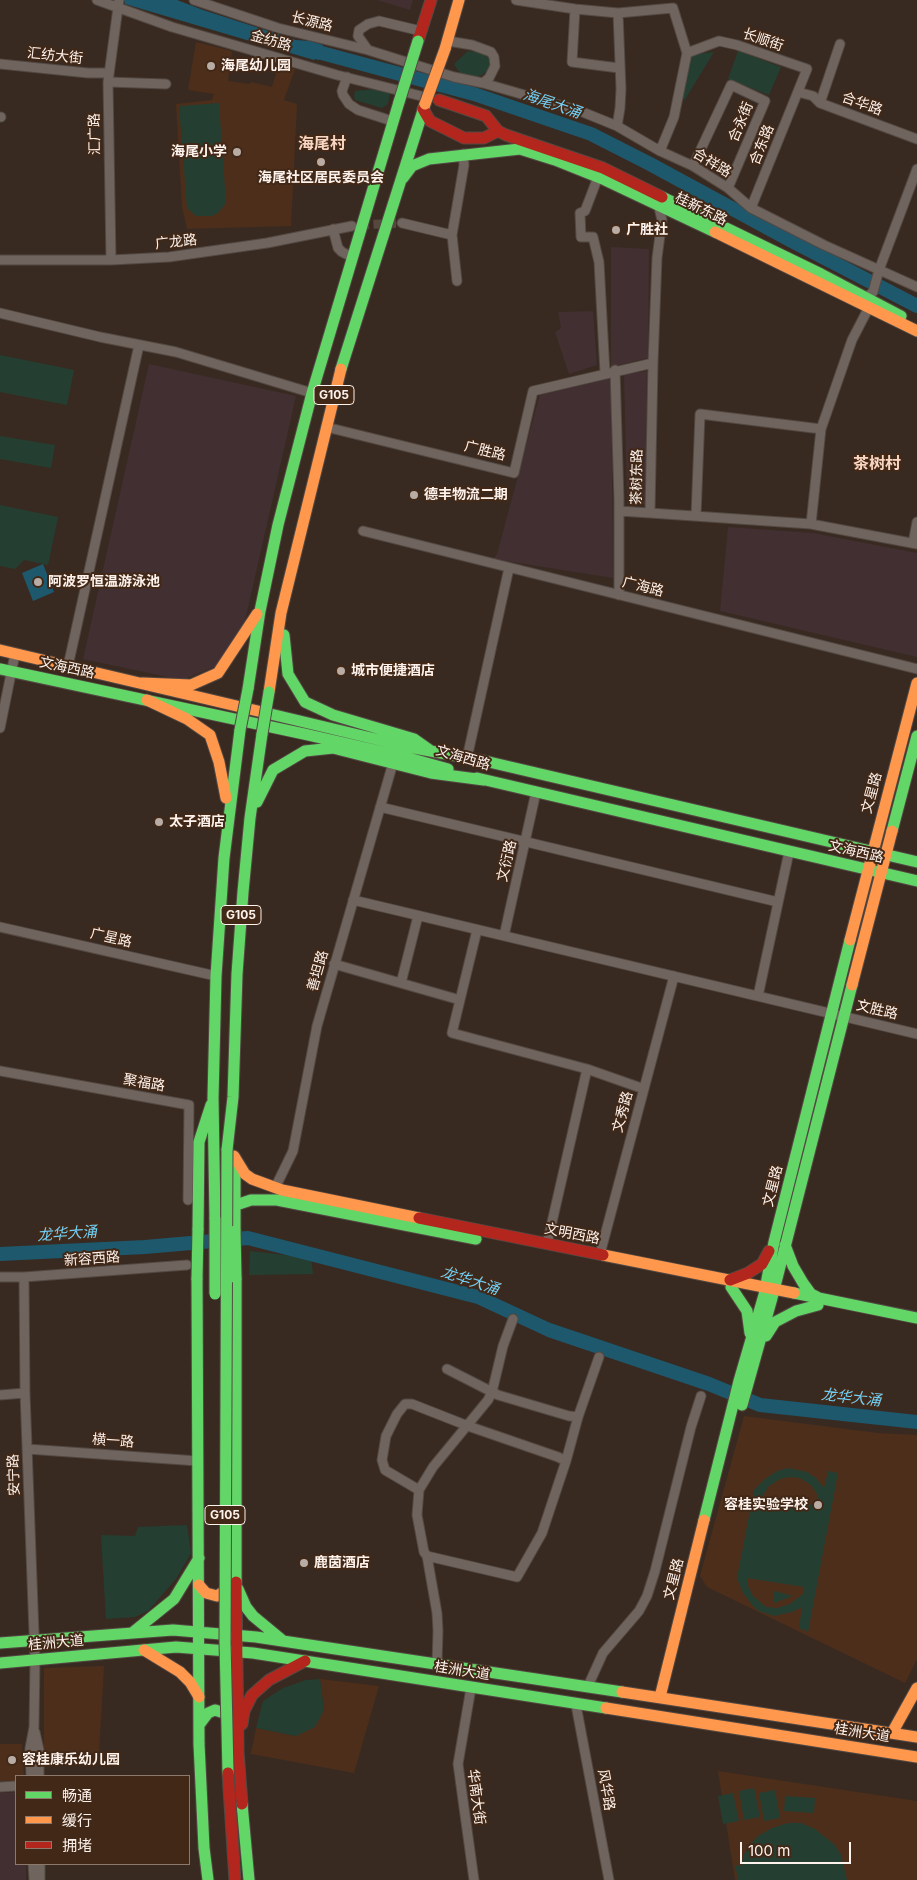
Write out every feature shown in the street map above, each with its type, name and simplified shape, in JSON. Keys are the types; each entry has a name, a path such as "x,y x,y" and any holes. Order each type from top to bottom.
{"main road":[{"path":"420,36 431,0"},
{"name":"G105","path":"235,1880 226,1749 225,1642 231,1153 237,974 250,818 281,613 326,426 346,354 399,183 446,45 459,0"},
{"name":"G105","path":"228,812 260,610 278,525 312,393 385,152 392,121 420,36"},
{"name":"桂新东路","path":"439,100 486,116 500,132 603,168 870,299 908,320 917,322"},
{"path":"424,106 430,121 464,138 484,138 500,132"},
{"name":"桂新东路","path":"463,154 488,144 500,132"},
{"name":"桂新东路","path":"399,183 412,166 429,159 520,148 598,178 870,299 917,330"},
{"path":"142,683 192,685 218,673 260,610"},
{"path":"281,613 288,674 305,702 333,715 414,739 431,751"},
{"name":"文海西路","path":"0,650 917,862"},
{"name":"文海西路","path":"6,670 377,750 484,780 917,881"},
{"name":"文星路","path":"664,1697 687,1614 740,1396 768,1292 832,1013 917,683"},
{"path":"147,700 187,719 210,735 220,762 228,812 216,976 213,1098 199,1142 199,1725 204,1848 208,1880"},
{"name":"文星路","path":"779,1243 844,1016 917,736"},
{"path":"250,818 273,770 305,752 333,748 431,773 484,780"},
{"name":"G105","path":"213,1098 215,1219 214,1686 218,1786 225,1880"},
{"path":"231,1153 236,1205 237,1720 249,1880"},
{"name":"文明西路","path":"231,1153 245,1174 252,1179 275,1188 343,1204 600,1254 917,1325"},
{"name":"文明西路","path":"236,1205 251,1200 277,1200 730,1284"},
{"path":"779,1243 803,1283 818,1302 775,1322 755,1342 747,1310 730,1284 762,1264 779,1243"},
{"name":"文明西路","path":"818,1302 917,1318"},
{"path":"132,1633 174,1599 199,1557"},
{"path":"199,1585 206,1593 217,1596 236,1582"},
{"path":"236,1582 246,1607 253,1616 282,1640"},
{"name":"桂洲大道","path":"0,1643 173,1630 282,1640 917,1736"},
{"name":"桂洲大道","path":"0,1663 176,1647 236,1651 917,1757"},
{"path":"144,1650 180,1672 190,1682 199,1697"},
{"path":"238,1752 244,1711 252,1695 268,1680 305,1662"},
{"path":"892,1733 917,1688"},
{"path":"199,1725 208,1713 215,1710 230,1714 237,1720"}],"street":[{"name":"金纺路","path":"96,0 119,4 172,27 346,77 439,100"},
{"name":"长源路","path":"194,0 278,28 368,50 454,77 483,83"},
{"path":"516,0 574,9 618,13 673,8 687,54 674,117 660,151"},
{"name":"汇广路","path":"112,260 108,77 119,4"},
{"path":"574,9 572,62 619,68"},
{"path":"617,126 620,108 618,13"},
{"path":"368,50 358,36 359,30 379,20 420,36"},
{"name":"长顺街","path":"687,54 719,41 755,51 807,69 798,92"},
{"path":"820,103 840,44"},
{"path":"446,45 472,45 491,52 494,56 495,66 489,78 483,83"},
{"name":"汇纺大街","path":"0,64 88,73 166,84"},
{"path":"346,77 342,91 349,104 358,110 392,121"},
{"name":"合祥路","path":"483,83 580,111 617,126 660,151 693,166 728,188 751,208 917,287"},
{"name":"合永街","path":"693,166 731,85 765,101 728,188"},
{"name":"合华路","path":"798,92 813,96 820,103 917,139"},
{"name":"合东路","path":"751,208 798,92"},
{"path":"457,282 452,235 464,165 463,154"},
{"path":"811,524 821,429 852,340 870,299 917,169"},
{"path":"598,178 585,211 580,213 581,237 593,237 599,262 605,373"},
{"name":"茶树东路","path":"658,204 662,220 657,258 650,513 811,524 915,544"},
{"path":"402,223 452,235"},
{"name":"广龙路","path":"0,260 112,260 190,254 267,243 352,226"},
{"path":"333,229 338,248 352,257"},
{"path":"0,313 176,352 312,393"},
{"path":"68,666 139,345"},
{"name":"广胜路","path":"326,426 514,473 533,391 616,370 653,363"},
{"path":"616,370 619,595"},
{"path":"696,516 700,414 821,429"},
{"path":"619,511 650,513"},
{"path":"915,544 917,522"},
{"name":"广海路","path":"363,532 917,669"},
{"path":"467,758 509,568"},
{"path":"0,728 6,670 15,654"},
{"name":"善坦路","path":"275,1188 293,1151 317,1026 393,763"},
{"name":"文衍路","path":"504,936 536,792"},
{"path":"380,807 778,902"},
{"path":"758,996 789,852"},
{"name":"文胜路","path":"352,900 917,1034"},
{"path":"401,983 418,916"},
{"name":"广星路","path":"0,926 216,976"},
{"path":"476,930 452,1033 587,1069 644,1089"},
{"path":"334,964 460,1000"},
{"name":"文秀路","path":"600,1254 674,976"},
{"path":"547,1244 587,1069"},
{"name":"聚福路","path":"0,1071 189,1105 188,1200"},
{"name":"新容西路","path":"0,1277 24,1278 187,1265"},
{"name":"安宁路","path":"24,1278 24,1393 36,1660 34,1727"},
{"path":"437,1664 437,1613 427,1556 424,1552 417,1515 419,1490 433,1467 488,1400 492,1392 503,1346 513,1319"},
{"path":"427,1556 517,1577 542,1533 599,1357"},
{"path":"447,1369 492,1392 569,1416 578,1417"},
{"path":"0,1396 24,1393"},
{"path":"588,1686 602,1653 639,1612 647,1596 691,1427 701,1396"},
{"path":"419,1490 385,1470 382,1460 386,1436 403,1404 412,1404 566,1461"},
{"name":"横一路","path":"27,1449 198,1462"},
{"name":"华南大街","path":"471,1688 458,1764 474,1880"},
{"name":"风华路","path":"576,1705 609,1880"},
{"path":"31,1775 30,1748 34,1727"},
{"path":"34,1727 39,1750 39,1775"},
{"path":"0,1786 15,1786"},
{"path":"33,1865 34,1880"},
{"path":"40,1865 40,1880"}],"shaded area":[{"path":"377,0 413,0 410,10"},
{"name":"海尾小学","path":"196,42 232,51 228,81 250,84 251,82 272,87 279,64 295,69 284,100 297,104 291,226 187,229 182,207 176,104 212,100 214,94 188,90"},
{"path":"611,247 649,249 648,358 611,367"},
{"path":"593,311 597,365 569,374 555,332 561,328 558,312"},
{"path":"149,364 296,396 240,643 219,665 182,680 83,659"},
{"path":"647,371 646,504 627,504 624,374"},
{"path":"611,377 613,578 493,559 497,554 540,394"},
{"path":"728,527 813,533 917,553 917,657 720,611"},
{"name":"容桂实验学校","path":"744,1416 878,1433 917,1435 917,1659 905,1683 707,1587 700,1576"},
{"path":"104,1666 99,1754 44,1752 44,1668"},
{"path":"320,1679 379,1686 354,1773 251,1754 256,1728 296,1736 324,1710"},
{"name":"容桂康乐幼儿园","path":"0,1744 22,1744 24,1775 15,1775 15,1781 0,1781"},
{"path":"718,1771 917,1801 917,1880 735,1880"},
{"path":"15,1792 15,1865 26,1865 26,1880 0,1880 0,1793"}],"green space":[{"path":"468,51 481,53 490,59 490,68 482,75 471,78 461,75 454,64"},
{"path":"738,51 781,67 769,95 728,79"},
{"path":"714,52 684,101 681,87 687,75 688,55"},
{"path":"376,89 390,91 388,104 382,108 355,100 355,91"},
{"path":"219,103 226,203 219,212 212,216 196,216 187,208 179,106"},
{"path":"0,355 74,370 67,405 0,392"},
{"path":"0,436 55,445 51,468 0,459"},
{"path":"0,505 58,517 48,565 24,560 15,569 0,566"},
{"path":"250,1251 311,1258 313,1274 249,1275"},
{"path":"788,1468 807,1472 816,1478 824,1488 828,1471 838,1473 808,1632 799,1628 802,1607 792,1612 774,1616 759,1611 743,1593 737,1578 754,1490 777,1471","holes":["789,1477 800,1478 811,1485 817,1494 820,1506 762,1497 769,1486 780,1479","747,1578 804,1587 803,1594 790,1604 777,1608 766,1607 753,1596 748,1586"]},
{"path":"187,1525 191,1553 176,1579 148,1611 135,1617 106,1619 101,1535 135,1536 138,1527"},
{"path":"774,1591 793,1596 774,1603"},
{"path":"320,1679 324,1710 315,1727 296,1736 256,1728 263,1701 283,1688 306,1680"},
{"path":"754,1788 760,1817 744,1820 739,1791"},
{"path":"775,1790 780,1818 764,1821 759,1793"},
{"path":"733,1793 739,1821 723,1824 718,1796"},
{"path":"785,1796 815,1798 814,1813 784,1811"},
{"path":"788,1823 801,1823 815,1829 835,1845 841,1855 847,1880 738,1880 735,1865 742,1866 743,1856 749,1846 758,1836 772,1828"}],"water":[{"path":"124,0 177,0 296,40 310,41 323,45 319,60 314,60 125,4"},
{"name":"阿波罗恒温游泳池","path":"43,564 54,592 33,601 22,573"}],"waterway":[{"name":"海尾大涌","path":"303,48 474,94 591,134 917,306"},
{"name":"龙华大涌","path":"0,1254 145,1247 248,1238 478,1297 549,1330 709,1384 760,1405 917,1422"}],"tunnel":[{"path":"360,225 402,223"}],"traffic: fast":[{"path":"399,102 418,41"},
{"path":"248,689 260,611 278,525 312,393 399,102"},
{"path":"341,369 425,104"},
{"path":"403,178 412,166 429,159 520,149 555,160 605,180 715,232"},
{"path":"662,197 821,274 901,316"},
{"path":"284,635 288,674 305,702 333,715 414,739 431,751"},
{"path":"0,669 304,734 405,757 448,769"},
{"path":"240,730 248,689"},
{"path":"262,734 269,692"},
{"path":"262,712 409,747 489,762 917,862"},
{"path":"215,1219 213,1098 216,976 224,858 240,730"},
{"path":"227,1150 233,1097 237,974 243,892 250,818 262,734"},
{"path":"892,831 917,736"},
{"path":"257,802 273,770 305,751 333,748 431,773 484,780"},
{"path":"477,778 917,881"},
{"path":"704,1520 739,1381 764,1295 774,1242 850,940"},
{"path":"742,1405 772,1298 852,985"},
{"path":"198,1230 199,1142 211,1105"},
{"path":"227,1150 225,1642 228,1773"},
{"path":"235,1167 235,1231"},
{"path":"236,1205 251,1200 277,1200 476,1239"},
{"path":"215,1219 215,1294"},
{"path":"197,1278 198,1230"},
{"path":"235,1231 236,1278"},
{"path":"785,1245 793,1266 803,1283 811,1294 817,1297"},
{"path":"197,1278 199,1744 204,1848 208,1880"},
{"path":"236,1278 236,1582"},
{"path":"731,1287 747,1311 750,1333"},
{"path":"794,1293 917,1318"},
{"path":"766,1336 775,1322 796,1311 818,1305"},
{"path":"132,1633 174,1599 199,1558"},
{"path":"238,1589 246,1607 253,1616 282,1640"},
{"path":"0,1643 173,1630 256,1637 622,1692"},
{"path":"0,1663 176,1647 253,1653 606,1708"},
{"path":"199,1725 208,1713 215,1710 233,1716"},
{"path":"242,1804 249,1880"}],"traffic: slow":[{"path":"445,49 459,0"},
{"path":"425,104 445,49"},
{"path":"715,232 917,331"},
{"path":"269,692 281,613 341,369"},
{"path":"142,683 191,685 218,673 257,614"},
{"path":"0,650 262,712"},
{"path":"850,940 917,683"},
{"path":"147,700 187,719 210,735 219,762 226,798"},
{"path":"852,985 892,831"},
{"path":"234,1156 245,1174 252,1179 282,1190 419,1218"},
{"path":"603,1255 794,1293"},
{"path":"660,1697 704,1520"},
{"path":"199,1585 206,1593 217,1596 232,1586"},
{"path":"144,1650 180,1672 190,1682 199,1697"},
{"path":"892,1733 917,1688"},
{"path":"622,1692 917,1737"},
{"path":"606,1708 917,1757"}],"traffic: jam":[{"path":"418,41 431,0"},
{"path":"439,100 486,116 498,131 506,135 603,168 662,197"},
{"path":"423,109 430,121 464,138 484,138 498,131"},
{"path":"419,1218 603,1255"},
{"path":"730,1280 748,1273 762,1264 769,1251"},
{"path":"236,1582 238,1752 242,1804"},
{"path":"242,1724 244,1711 252,1695 269,1680 305,1661"},
{"path":"228,1773 235,1880"}],"place":[{"name":"海尾幼儿园","path":"211,66"},
{"name":"海尾小学","path":"237,152"},
{"name":"海尾社区居民委员会","path":"321,162"},
{"name":"广胜社","path":"616,230"},
{"name":"德丰物流二期","path":"414,495"},
{"name":"阿波罗恒温游泳池","path":"38,582"},
{"name":"城市便捷酒店","path":"341,671"},
{"name":"太子酒店","path":"159,822"},
{"name":"容桂实验学校","path":"818,1505"},
{"name":"鹿茵酒店","path":"304,1563"},
{"name":"容桂康乐幼儿园","path":"12,1760"}],"district":[{"name":"海尾村","path":"322,144"},
{"name":"茶树村","path":"877,464"}]}
